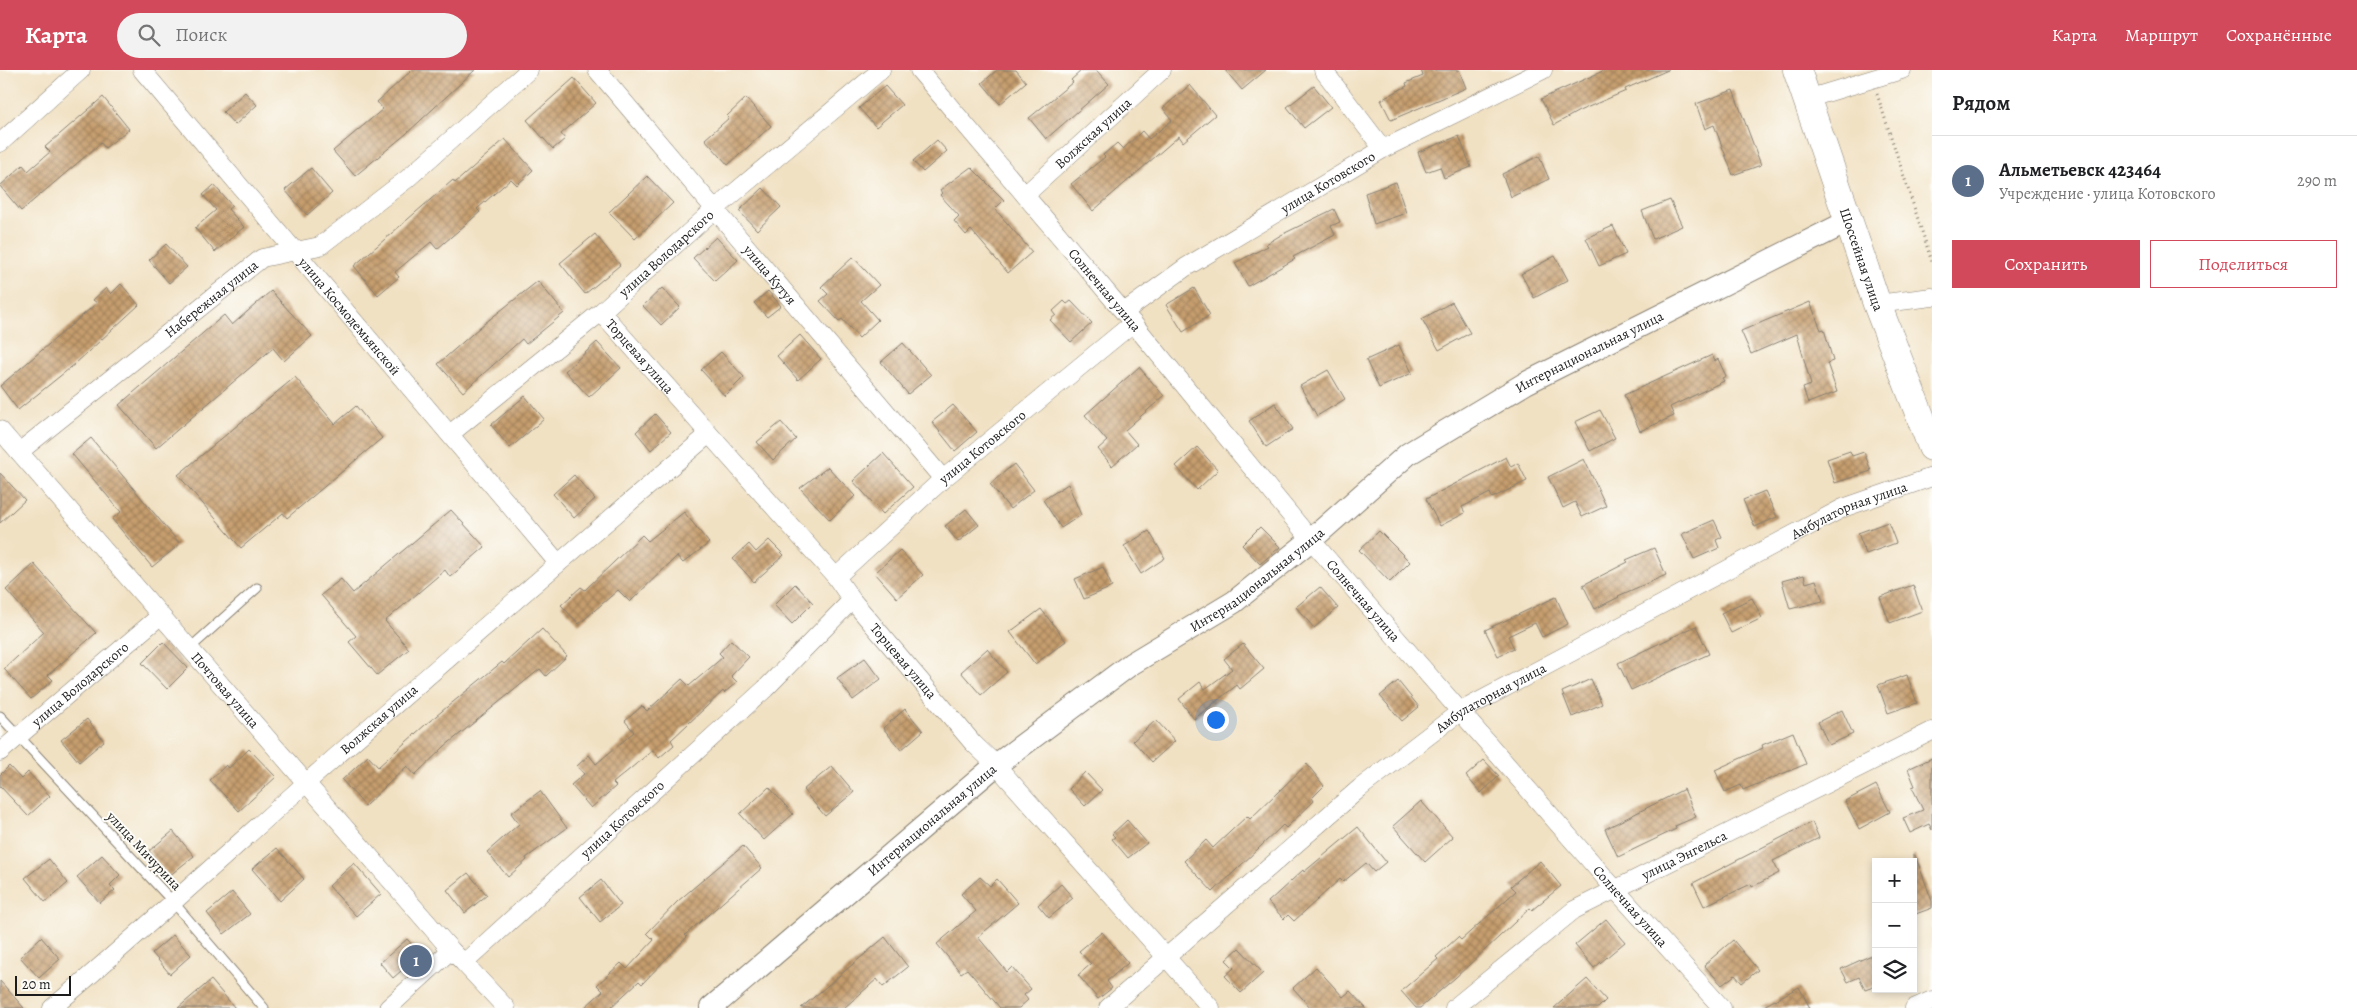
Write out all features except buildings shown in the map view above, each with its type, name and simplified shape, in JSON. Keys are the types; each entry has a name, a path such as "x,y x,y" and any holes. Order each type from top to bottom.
{"main road":[{"name":"Шоссейная улица","path":"1797,70 1877,304 1932,447"}],"street":[{"path":"0,143 81,70"},
{"name":"улица Космодемьянской","path":"142,70 558,563"},
{"name":"Набережная улица","path":"7,442 262,258 320,246 407,179 529,70"},
{"name":"улица Кутуя","path":"597,70 943,478"},
{"name":"улица Володарского","path":"450,434 601,312 715,209 881,70"},
{"name":"Солнечная улица","path":"919,70 1128,318 1311,540 1614,888 1722,1008"},
{"name":"Волжская улица","path":"1025,195 1162,70"},
{"path":"1323,70 1383,149"},
{"name":"улица Котовского","path":"836,577 943,478 1186,267 1383,149 1543,70"},
{"path":"1807,99 1902,70"},
{"name":"Интернациональная улица","path":"711,1008 996,765 1131,664 1234,602 1311,540 1408,454 1526,383 1849,221"},
{"path":"1877,304 1932,297"},
{"name":"Торцевая улица","path":"601,312 836,577 852,600 973,742 996,765 1211,1008"},
{"name":"Волжская улица","path":"52,1008 174,904 306,784 558,563 709,434"},
{"name":"Почтовая улица","path":"7,442 451,950"},
{"name":"Амбулаторная улица","path":"1108,1008 1360,788 1461,711 1842,508 1932,477"},
{"name":"улица Котовского","path":"464,963 765,689 852,600"},
{"name":"улица Володарского","path":"0,752 160,616"},
{"name":"улица Энгельса","path":"1454,1008 1574,910 1614,888 1932,731"},
{"path":"388,1008 451,950 506,1008"},
{"path":"1914,1008 1932,1000"}],"lane":[{"path":"189,649 257,588"},
{"name":"улица Мичурина","path":"0,716 174,904 264,1008"}],"path":[{"path":"1872,78 1932,262"}],"place":[{"name":"Альметьевск 423464","path":"416,961"}]}
